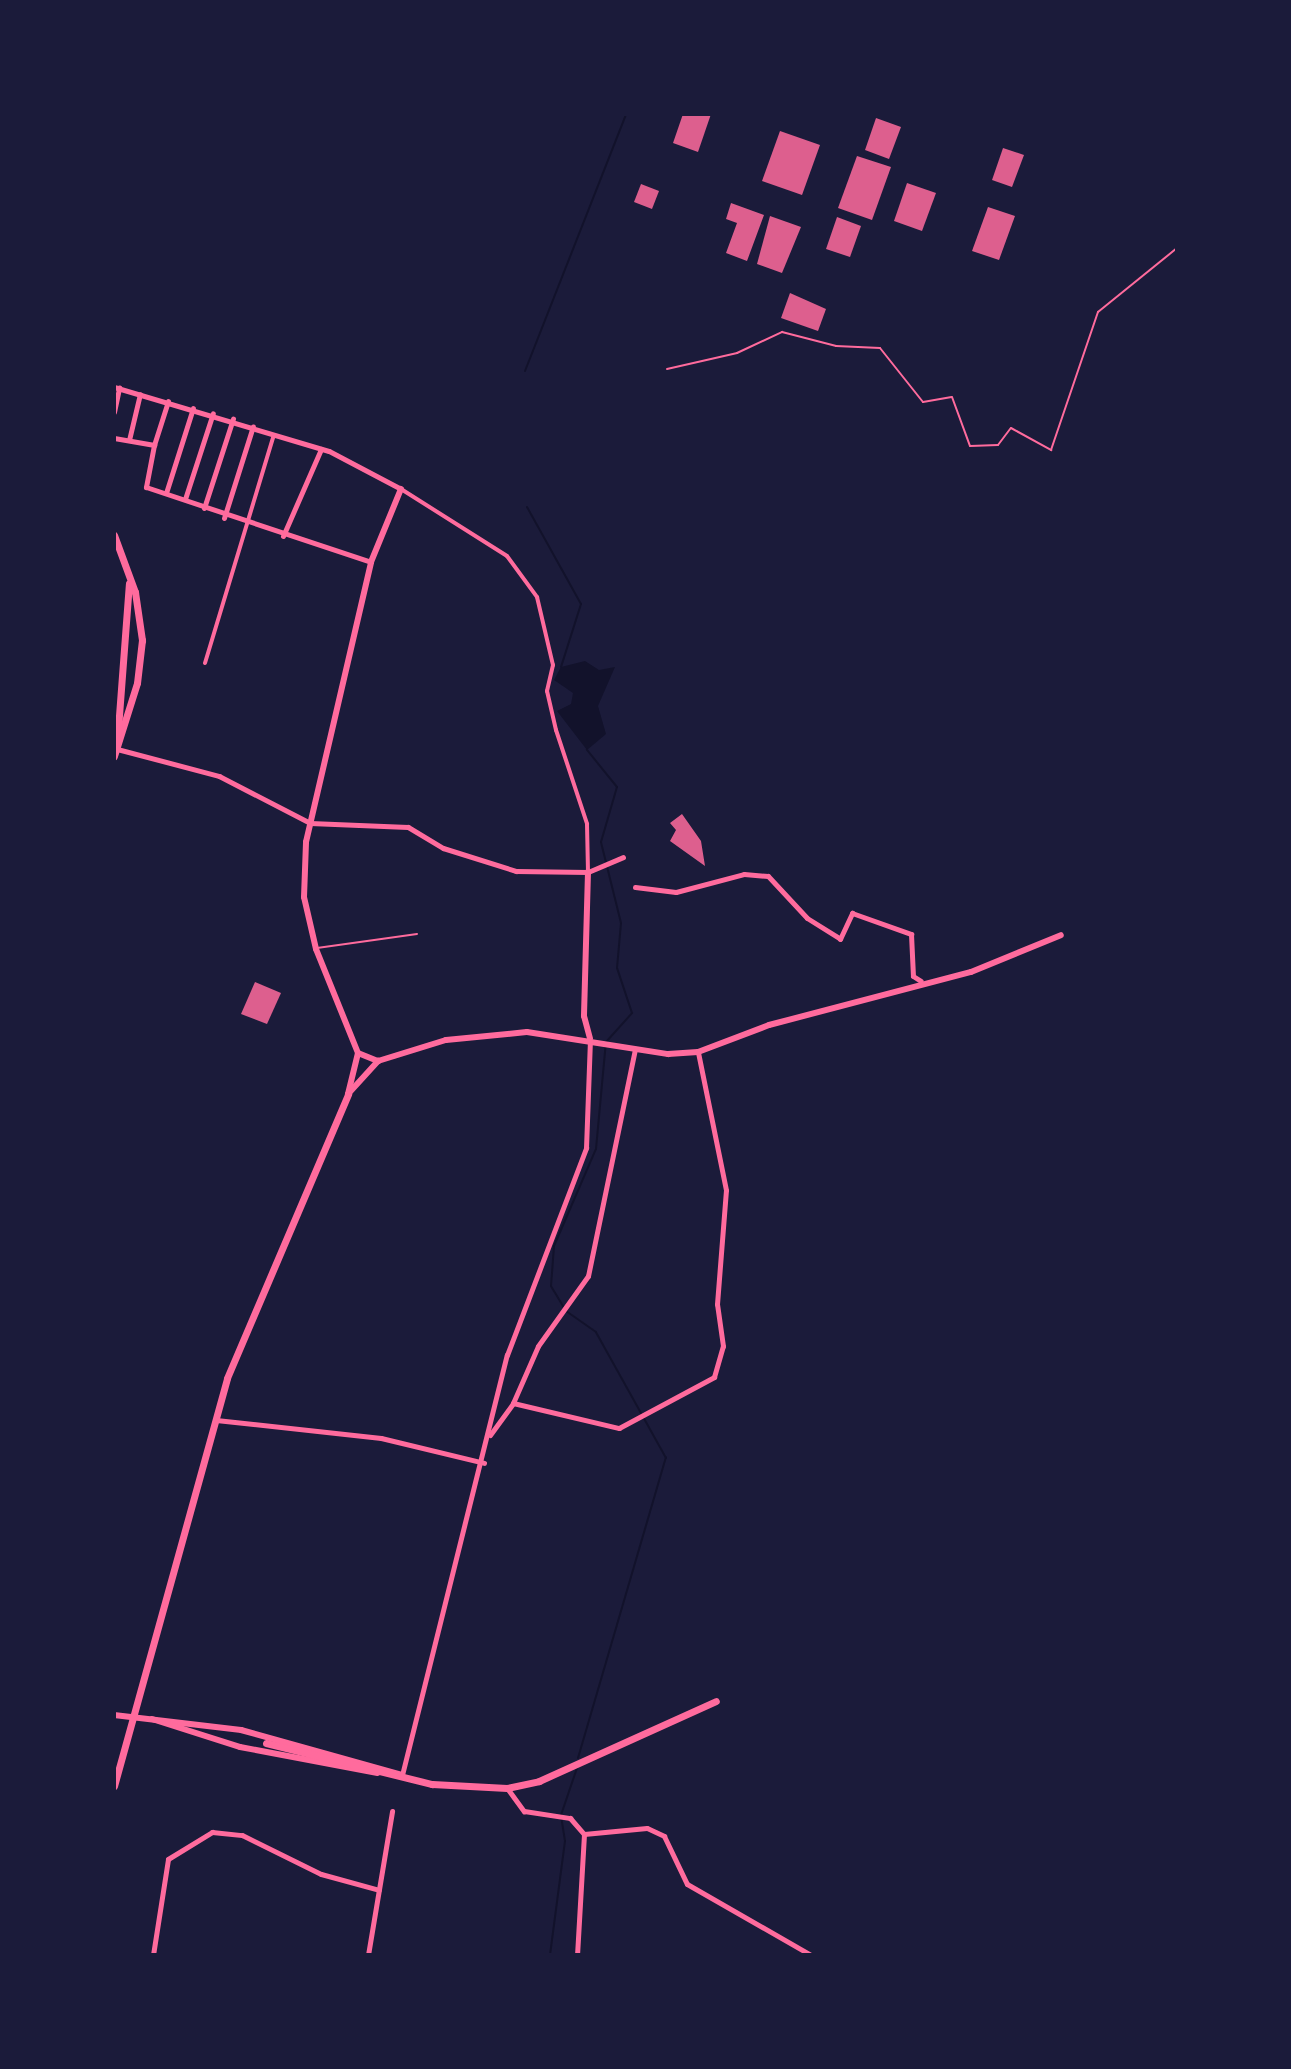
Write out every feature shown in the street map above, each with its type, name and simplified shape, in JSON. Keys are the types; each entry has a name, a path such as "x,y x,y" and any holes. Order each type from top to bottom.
{"main road":[{"path":"114,535 129,575 141,662 115,752"},
{"path":"115,752 129,575"},
{"path":"114,1786 137,1715 216,1420 325,1134 348,1094"},
{"path":"266,1743 449,1787 507,1788 588,1759 716,1701"}],"street":[{"path":"114,412 117,388 213,413 321,449 401,489 507,556 537,597 553,665 547,691 556,730 587,824 584,1016 593,1039 586,1148 516,1325 484,1463 402,1775"},
{"path":"129,440 140,394"},
{"path":"168,401 154,445 146,487 185,499 224,518 371,562"},
{"path":"166,493 193,408"},
{"path":"185,499 213,413"},
{"path":"204,508 233,419"},
{"path":"224,518 253,426"},
{"path":"205,663 274,433"},
{"path":"114,438 154,445"},
{"path":"283,536 321,449"},
{"path":"348,1094 358,1053 316,949 304,897 310,823 371,562 401,489"},
{"path":"115,752 219,776 310,823 408,827 443,848 516,871 588,872 623,857"},
{"path":"635,887 676,892 744,874 768,876 807,918 840,939 852,913 911,934 913,976 921,981"},
{"path":"348,1094 378,1061 446,1040 527,1032 593,1039 635,1048 698,1052 921,981 971,972 1061,935"},
{"path":"490,1436 513,1403 538,1346 571,1308 594,1256 635,1048"},
{"path":"513,1403 619,1428 701,1389 721,1359 717,1304 726,1190 698,1052"},
{"path":"358,1053 378,1061"},
{"path":"216,1420 381,1438 484,1463"},
{"path":"114,1715 137,1715 241,1730 402,1775"},
{"path":"137,1715 240,1747 402,1775"},
{"path":"507,1788 524,1811 567,1818 584,1834 647,1828 664,1836 687,1884 811,1955"},
{"path":"368,1955 392,1811"},
{"path":"153,1955 168,1859 212,1832 242,1835 321,1874 379,1890"},
{"path":"577,1955 584,1834"}],"lane":[{"path":"316,949 417,934"}],"path":[{"path":"667,369 737,353 782,332 836,346 870,346 888,354 923,402 952,397 970,446 998,445 1011,428 1051,450 1098,312 1177,248"}],"shaded area":[{"path":"585,661 599,670 615,667 598,706 606,734 587,750 557,711 571,704 573,693 554,680 561,667"}],"building":[{"path":"683,114 711,114 698,152 673,143"},
{"path":"876,118 901,127 889,159 865,150"},
{"path":"780,131 820,145 802,195 762,181"},
{"path":"1003,148 1024,155 1012,187 992,180"},
{"path":"857,156 891,167 872,220 838,208"},
{"path":"907,183 936,193 922,231 894,221"},
{"path":"641,184 659,191 652,209 634,202"},
{"path":"731,203 764,215 747,261 726,253 737,223 726,219"},
{"path":"988,207 1015,216 999,260 972,251"},
{"path":"770,216 801,227 782,273 757,264"},
{"path":"837,217 861,226 850,257 826,249"},
{"path":"790,293 826,309 818,331 781,318"},
{"path":"682,814 701,841 705,866 670,841 676,830 670,823"},
{"path":"255,982 281,993 267,1024 241,1014"}],"waterway":[{"path":"525,371 626,114"},
{"path":"527,507 581,604 561,667"},
{"path":"578,1758 666,1458 596,1332 566,1311 551,1286 554,1246 596,1149 606,1042 632,1013 617,968 621,923 601,842 617,787 587,750"},
{"path":"550,1955 565,1841 561,1815 578,1765"}]}
